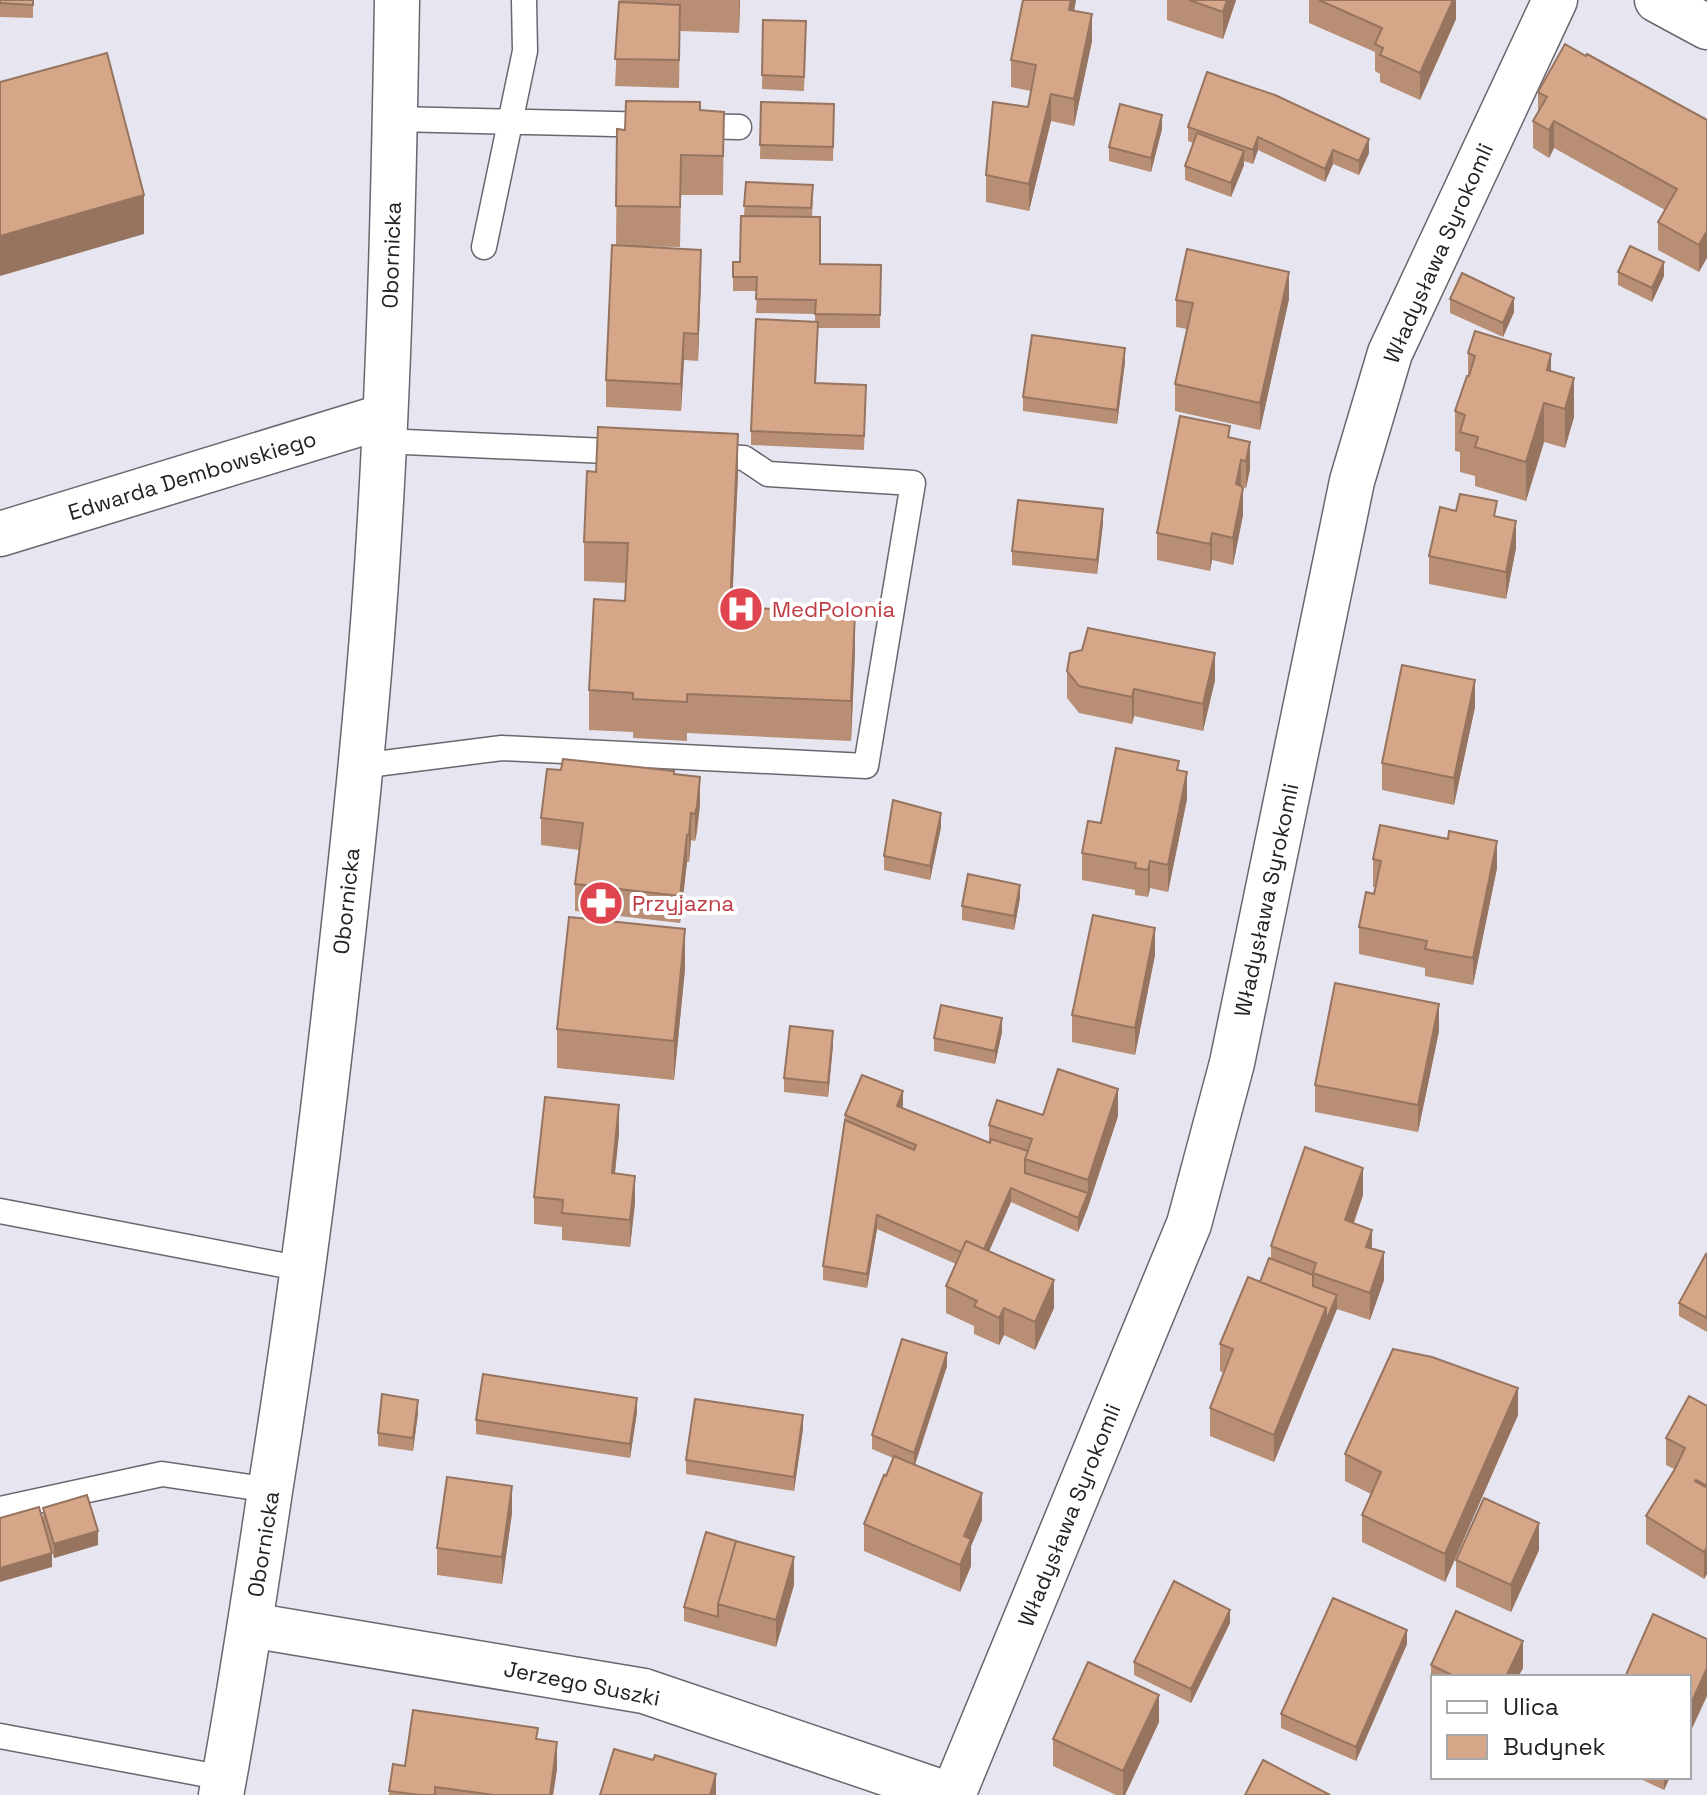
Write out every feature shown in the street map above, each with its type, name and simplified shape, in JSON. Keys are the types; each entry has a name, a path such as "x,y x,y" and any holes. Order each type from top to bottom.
{"street":[{"name":"Obornicka","path":"222,1786 250,1625 303,1269 329,1062 360,766 379,533 392,254 397,0"},
{"name":"Władysława Syrokomli","path":"952,1795 1189,1224 1232,1063 1352,481 1390,353 1555,0"},
{"path":"1657,0 1707,27"},
{"name":"Edwarda Dembowskiego","path":"0,534 384,428"},
{"name":"Jerzego Suszki","path":"250,1625 644,1691 952,1795"}],"lane":[{"path":"484,247 525,51 524,0"},
{"path":"395,119 739,127"},
{"path":"384,428 520,447 654,453"},
{"path":"360,766 502,748 866,766 913,483 768,474 744,458 684,455"},
{"path":"0,1211 303,1269"},
{"path":"0,1509 162,1474 271,1490"},
{"path":"0,1736 222,1786"}],"building":[{"path":"0,0 33,0 33,5 0,3"},
{"path":"1023,0 1071,0 1069,10 1092,14 1074,99 1051,94 1029,184 986,175 993,102 1028,107 1036,65 1011,60"},
{"path":"1189,0 1227,0 1223,12"},
{"path":"1319,0 1453,0 1420,73 1380,55 1383,48 1375,44 1382,28"},
{"path":"619,2 680,5 679,60 615,59"},
{"path":"763,20 806,21 804,77 762,75"},
{"path":"1565,44 1707,120 1707,231 1699,245 1658,222 1677,189 1554,121 1549,130 1533,121 1547,97 1538,92"},
{"path":"107,53 144,195 0,236 0,82"},
{"path":"1207,72 1275,95 1369,139 1359,161 1333,150 1325,169 1258,137 1253,150 1188,127"},
{"path":"626,101 700,102 700,110 724,112 723,156 681,155 680,207 616,206 617,129 625,130"},
{"path":"761,102 834,104 833,147 760,145"},
{"path":"1120,104 1162,115 1151,158 1109,147"},
{"path":"1197,133 1244,151 1231,183 1185,166"},
{"path":"746,182 813,185 811,208 744,206"},
{"path":"741,216 820,217 820,264 881,265 880,315 815,314 816,300 756,299 757,277 733,277 733,262 740,262"},
{"path":"612,245 701,250 698,334 684,333 681,384 606,380"},
{"path":"1630,246 1664,262 1652,288 1618,272"},
{"path":"1187,249 1289,272 1260,403 1175,384 1193,303 1176,300"},
{"path":"1462,273 1514,298 1503,323 1450,299"},
{"path":"756,319 818,322 815,383 866,385 864,436 751,431"},
{"path":"1475,331 1551,354 1547,370 1574,378 1565,409 1544,403 1526,462 1475,447 1478,437 1460,432 1465,415 1455,411 1475,356 1468,353"},
{"path":"1032,335 1125,348 1117,410 1023,397"},
{"path":"1180,416 1230,426 1228,437 1250,442 1246,461 1241,460 1236,484 1243,488 1233,538 1212,533 1210,544 1157,533"},
{"name":"MedPolonia","path":"598,427 738,434 730,607 855,613 851,701 687,694 687,702 633,699 633,693 589,690 594,599 625,601 628,543 584,542 587,471 596,472"},
{"path":"1460,494 1497,501 1494,516 1516,521 1506,572 1429,556 1440,507 1456,511"},
{"path":"1018,500 1103,509 1097,560 1012,551"},
{"path":"1088,628 1215,653 1203,704 1134,689 1132,697 1079,686 1067,671 1070,653 1082,650"},
{"path":"1402,665 1475,680 1454,778 1382,763"},
{"path":"1116,748 1179,761 1177,770 1187,772 1168,865 1150,861 1148,870 1135,868 1136,863 1082,853 1088,821 1101,823"},
{"path":"563,759 674,771 674,774 700,777 697,806 695,814 691,813 687,835 680,896 575,884 583,823 541,818 547,769 561,770"},
{"path":"893,800 941,813 930,866 884,856"},
{"path":"1380,825 1448,839 1449,831 1497,841 1473,958 1425,949 1427,941 1359,927 1366,892 1374,894 1381,861 1373,859"},
{"path":"968,874 1020,885 1014,916 962,906"},
{"path":"1093,915 1155,928 1135,1028 1072,1015"},
{"path":"569,917 685,929 674,1041 557,1029"},
{"path":"1335,983 1439,1004 1418,1105 1315,1085"},
{"path":"941,1005 1002,1018 995,1051 934,1038"},
{"path":"790,1026 833,1031 828,1083 784,1078"},
{"path":"1058,1069 1118,1089 1088,1180 1025,1159 1032,1139 989,1125 997,1100 1043,1115"},
{"path":"862,1075 903,1091 897,1106 990,1143 991,1139 1028,1151 1025,1173 1088,1193 1078,1218 1011,1188 984,1249 966,1241 961,1252 877,1215 867,1274 823,1266 845,1120 914,1150 916,1145 845,1115"},
{"path":"545,1097 619,1105 612,1173 635,1176 630,1220 562,1213 563,1200 534,1197"},
{"path":"1305,1147 1363,1168 1345,1220 1372,1230 1366,1247 1384,1252 1370,1293 1313,1273 1316,1263 1271,1246"},
{"path":"966,1241 1054,1280 1035,1322 1004,1308 999,1318 974,1306 977,1301 946,1286"},
{"path":"1707,1255 1707,1318 1679,1303"},
{"path":"1269,1258 1313,1275 1313,1286 1337,1295 1326,1321 1326,1308 1260,1282"},
{"path":"1248,1277 1326,1308 1274,1435 1210,1408 1233,1349 1220,1344"},
{"path":"902,1339 947,1353 914,1453 872,1435"},
{"path":"1393,1349 1432,1357 1518,1388 1445,1554 1362,1515 1381,1472 1345,1454"},
{"path":"483,1374 637,1398 630,1444 476,1420"},
{"path":"382,1394 418,1400 413,1438 378,1433"},
{"path":"1689,1396 1707,1406 1707,1486 1695,1481 1707,1488 1707,1547 1704,1552 1646,1516 1685,1448 1666,1438"},
{"path":"695,1399 803,1415 794,1477 686,1460"},
{"path":"894,1456 982,1493 964,1536 971,1539 960,1565 864,1524"},
{"path":"447,1477 512,1486 502,1557 437,1548"},
{"path":"87,1495 98,1531 54,1544 43,1508"},
{"path":"1484,1498 1539,1523 1511,1585 1456,1560"},
{"path":"39,1507 52,1553 0,1568 0,1518"},
{"path":"706,1532 736,1541 718,1604 718,1617 684,1607"},
{"path":"736,1541 794,1557 776,1620 718,1604"},
{"path":"1174,1581 1230,1610 1191,1689 1134,1662"},
{"path":"1333,1598 1407,1630 1356,1747 1281,1714"},
{"path":"1456,1611 1523,1641 1507,1675 1452,1675 1431,1665"},
{"path":"1653,1614 1707,1639 1707,1668 1691,1704 1691,1675 1626,1675"},
{"path":"1088,1662 1159,1695 1123,1771 1053,1739"},
{"path":"413,1710 538,1728 536,1739 557,1742 550,1795 494,1795 435,1787 435,1795 389,1791 393,1764 405,1766"},
{"path":"614,1749 653,1760 655,1755 716,1774 710,1795 600,1795"},
{"path":"1263,1760 1330,1795 1245,1795"}],"place":[{"name":"MedPolonia","path":"741,609"},
{"name":"Przyjazna","path":"601,903"}]}
